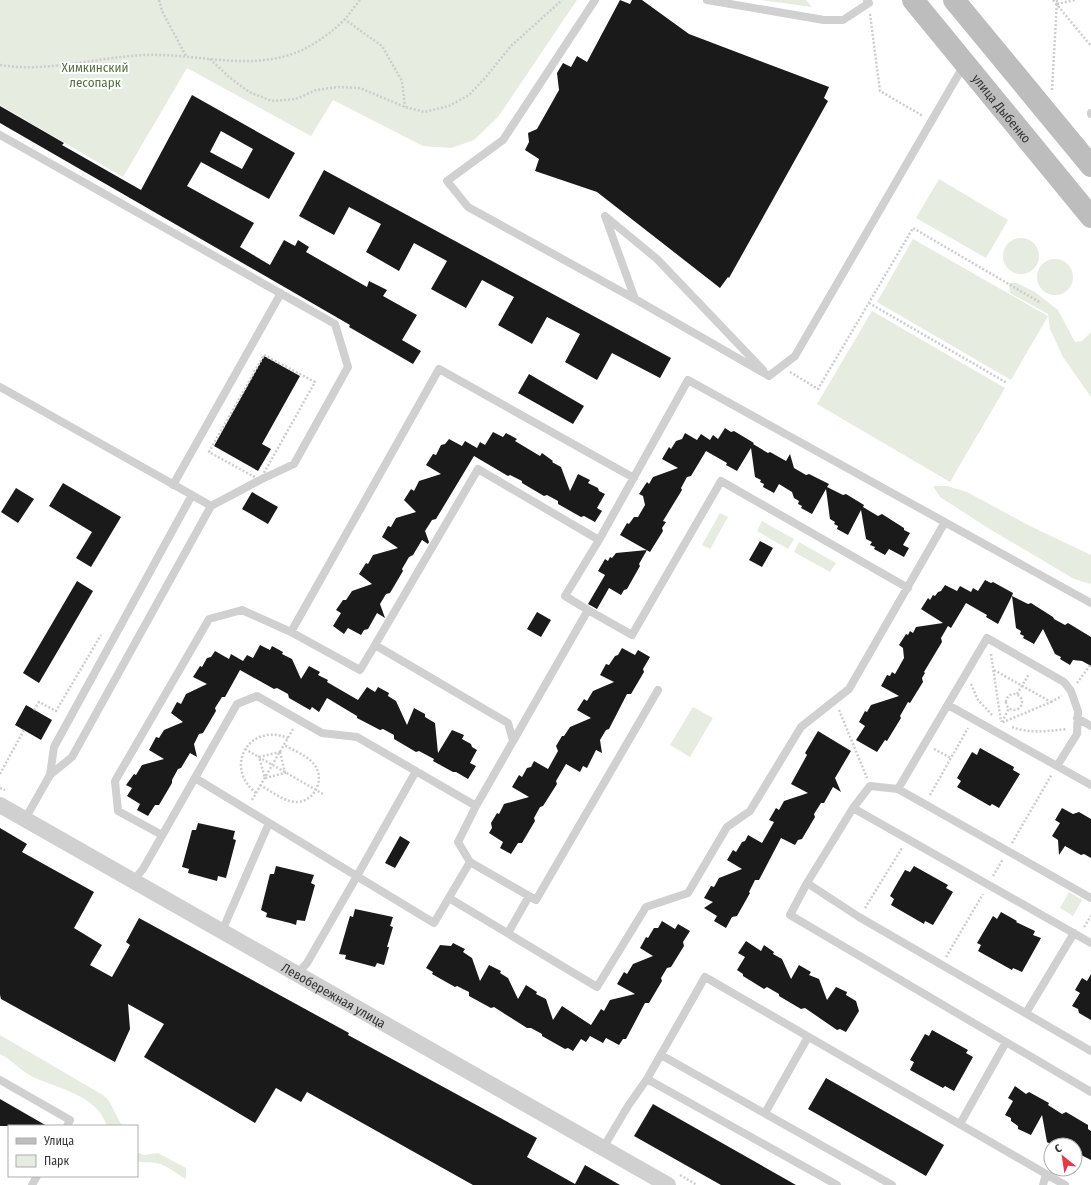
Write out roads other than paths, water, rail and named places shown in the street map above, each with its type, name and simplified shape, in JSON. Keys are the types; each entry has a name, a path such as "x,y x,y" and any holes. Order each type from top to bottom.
{"main road":[{"name":"улица Дыбенко","path":"913,0 1091,217"},
{"path":"954,0 1091,166"}],"street":[{"name":"Левобережная улица","path":"0,805 668,1185"}],"lane":[{"path":"594,0 503,140 447,182 468,207 635,299 769,376"},
{"path":"706,0 824,20 843,20 868,2"},
{"path":"769,376 796,356 965,63"},
{"path":"0,135 335,324 348,367 294,464 211,506 72,758 50,775"},
{"path":"635,299 606,216 657,259 769,376"},
{"path":"173,485 281,293"},
{"path":"291,632 439,369 634,478"},
{"path":"908,588 721,481 632,635 565,596 599,540 688,380 1091,603"},
{"path":"0,387 211,506"},
{"path":"162,835 118,811 115,781 209,619 242,610 291,632 360,670 478,469 599,540"},
{"path":"25,819 50,775 54,747 192,495"},
{"path":"449,898 597,987 646,907 688,893 727,827 750,811 801,727 849,689 945,522"},
{"path":"588,610 476,806 458,842 470,862 536,900 658,690"},
{"path":"898,789 988,638 1064,682 1071,691 1078,711 1077,734 1057,766"},
{"path":"375,645 508,723 513,741"},
{"path":"133,881 143,869 237,704 257,696 322,733 357,737 476,806"},
{"path":"948,705 1091,785"},
{"path":"1077,718 1091,726"},
{"path":"297,974 307,963 416,771"},
{"path":"195,778 434,923 470,862"},
{"path":"1091,898 898,789 870,786 853,808 807,883 790,915 1091,1092"},
{"path":"853,808 1091,942"},
{"path":"222,932 269,823"},
{"path":"807,883 859,917 1091,1051"},
{"path":"508,933 529,896"},
{"path":"1026,1013 1074,933"},
{"path":"604,1148 628,1106 647,1079 705,977 1043,1172"},
{"path":"765,1113 808,1037"},
{"path":"960,1124 1006,1042"},
{"path":"661,1055 892,1185"},
{"path":"647,1079 836,1185"},
{"path":"0,1080 70,1120 68,1125"},
{"path":"1051,1177 1065,1185"}],"park label":[{"name":"Химкинский лесопарк","path":"95,74"}]}
